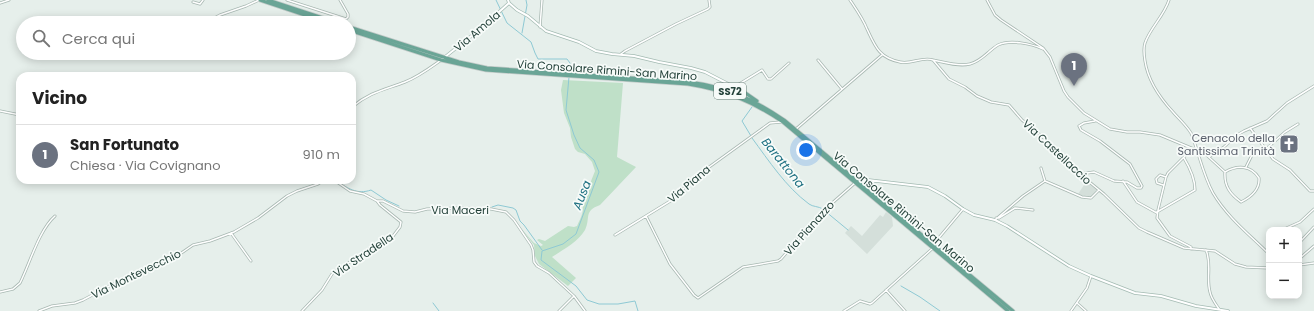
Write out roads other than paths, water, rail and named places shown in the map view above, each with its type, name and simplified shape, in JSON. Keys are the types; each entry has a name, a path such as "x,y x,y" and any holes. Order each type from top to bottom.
{"main road":[{"path":"259,0 308,16"},
{"path":"268,0 317,16"},
{"name":"Via Consolare Rimini-San Marino","path":"356,30 443,59 486,70 564,74 688,84 708,87 743,98 764,109 783,122 1013,311"},
{"name":"Via Consolare Rimini-San Marino","path":"574,75 689,82 743,94 796,129 1008,311"}],"street":[{"path":"0,3 9,0"},
{"path":"193,2 200,4 203,0"},
{"path":"218,16 259,0"},
{"path":"286,0 337,16"},
{"path":"340,0 348,16"},
{"path":"508,0 522,14 528,16 540,27 555,34 579,42 596,50 612,54 622,54 705,72 736,86 743,94"},
{"path":"540,27 542,0"},
{"path":"622,54 624,50 708,9 710,7 709,0"},
{"path":"850,0 867,28 872,43 882,55 901,63 907,63 925,58 949,63 969,64 981,59 997,46 1011,42 1035,46 1044,50"},
{"path":"987,0 995,15 1032,40 1050,57 1064,91 1084,114 1110,129 1160,135 1192,149 1201,150 1225,172 1225,183 1227,188 1241,202 1255,192 1259,178 1254,171 1246,168 1234,168 1225,172"},
{"path":"1169,0 1164,12 1145,42 1144,53 1146,69 1151,81 1164,102 1187,126 1191,133 1208,183 1220,204 1266,251"},
{"name":"Via Amola","path":"443,59 510,3"},
{"path":"796,129 882,55"},
{"path":"356,104 370,94 405,82 421,74 443,59"},
{"path":"818,60 842,88"},
{"name":"Via Castellaccio","path":"933,60 949,79 977,96 991,102 1010,105 1022,120 1050,143 1062,158 1099,190 1139,228 1176,245 1191,249 1215,251 1240,266 1266,268"},
{"path":"736,86 762,70 768,79 771,79 789,63"},
{"path":"1209,157 1224,147 1237,135 1267,121 1287,103 1314,86"},
{"path":"0,111 16,114"},
{"path":"1079,174 1094,172 1112,180 1123,181 1137,188 1141,188 1142,186 1130,164 1100,140 1081,130 1080,126 1082,124 1095,121"},
{"name":"Via Piana","path":"615,234 672,200 694,178 770,123 783,122"},
{"path":"1266,150 1285,132 1298,124"},
{"path":"1250,128 1273,159 1290,170 1310,191 1314,191"},
{"path":"1191,249 1170,236 1159,222 1157,212 1166,177 1192,149"},
{"path":"1246,168 1255,149"},
{"path":"1157,212 1195,190 1194,178 1191,169 1184,158"},
{"path":"1041,168 1045,181"},
{"path":"1163,186 1157,183 1156,179 1160,175 1166,177"},
{"path":"857,182 862,180 877,181 928,187 946,196 963,209 974,215 995,219 1069,266 1091,276 1135,293 1161,296 1196,306 1228,311"},
{"path":"857,182 863,184 877,181"},
{"path":"1045,181 1088,199 1093,197 1099,190"},
{"path":"995,219 1013,206 1023,196 1045,181"},
{"path":"1123,181 1137,202 1157,212"},
{"name":"Via Pianazzo","path":"646,216 670,264 698,298 743,267 782,259 822,212 857,182"},
{"path":"870,192 868,188 872,182"},
{"name":"Via Montevecchio","path":"39,311 52,306 75,303 113,284 142,274 177,256 194,245 231,233 258,218 287,196 318,184"},
{"name":"Via Maceri","path":"340,184 350,191 364,194 377,201 383,201 403,211 409,212 427,209 461,208 491,209 506,212 514,220 531,245 534,262 537,266 549,274 574,296 585,311"},
{"name":"Via Stradella","path":"302,311 322,290 332,274 362,254 387,242 395,235 401,222 377,201"},
{"path":"995,219 1015,208 1033,210"},
{"name":"Via Consolare Rimini-San Marino","path":"937,240 963,209"},
{"path":"1289,227 1300,222 1314,209"},
{"path":"0,292 13,289 20,282 44,230 51,219 55,216"},
{"path":"1302,240 1314,227"},
{"path":"231,233 251,261"},
{"path":"1302,257 1314,246"},
{"path":"844,311 860,301 870,304 933,248"},
{"path":"1206,250 1210,266 1209,291 1212,299 1219,309"},
{"path":"1302,265 1314,263"},
{"path":"1071,311 1086,288 1091,276"},
{"path":"886,290 905,311"},
{"path":"559,311 574,296"},
{"path":"1077,303 1086,311"}],"waterway":[{"name":"Ausa","path":"496,0 507,23 531,42 538,59 567,59 570,63 570,72"},
{"path":"522,33 527,5 526,0"},
{"name":"Ausa","path":"569,77 566,110 580,148 594,160 599,172 576,234 563,244 542,251 541,260 576,286 587,300 599,304 618,304 635,301 638,311"},
{"name":"Barattona","path":"751,136 742,121 752,107"},
{"name":"Barattona","path":"752,138 778,173 793,190 812,206 823,209"},
{"path":"342,184 352,190 361,192 371,190 386,200 399,206"},
{"path":"492,207 498,205 516,210 520,221 542,250"},
{"name":"Barattona","path":"825,211 848,230"},
{"name":"Barattona","path":"901,286 940,311"},
{"path":"433,303 439,311"}],"place":[{"name":"San Fortunato","path":"1074,86"},
{"name":"Cenacolo della Santissima Trinità","path":"1289,144"}]}
